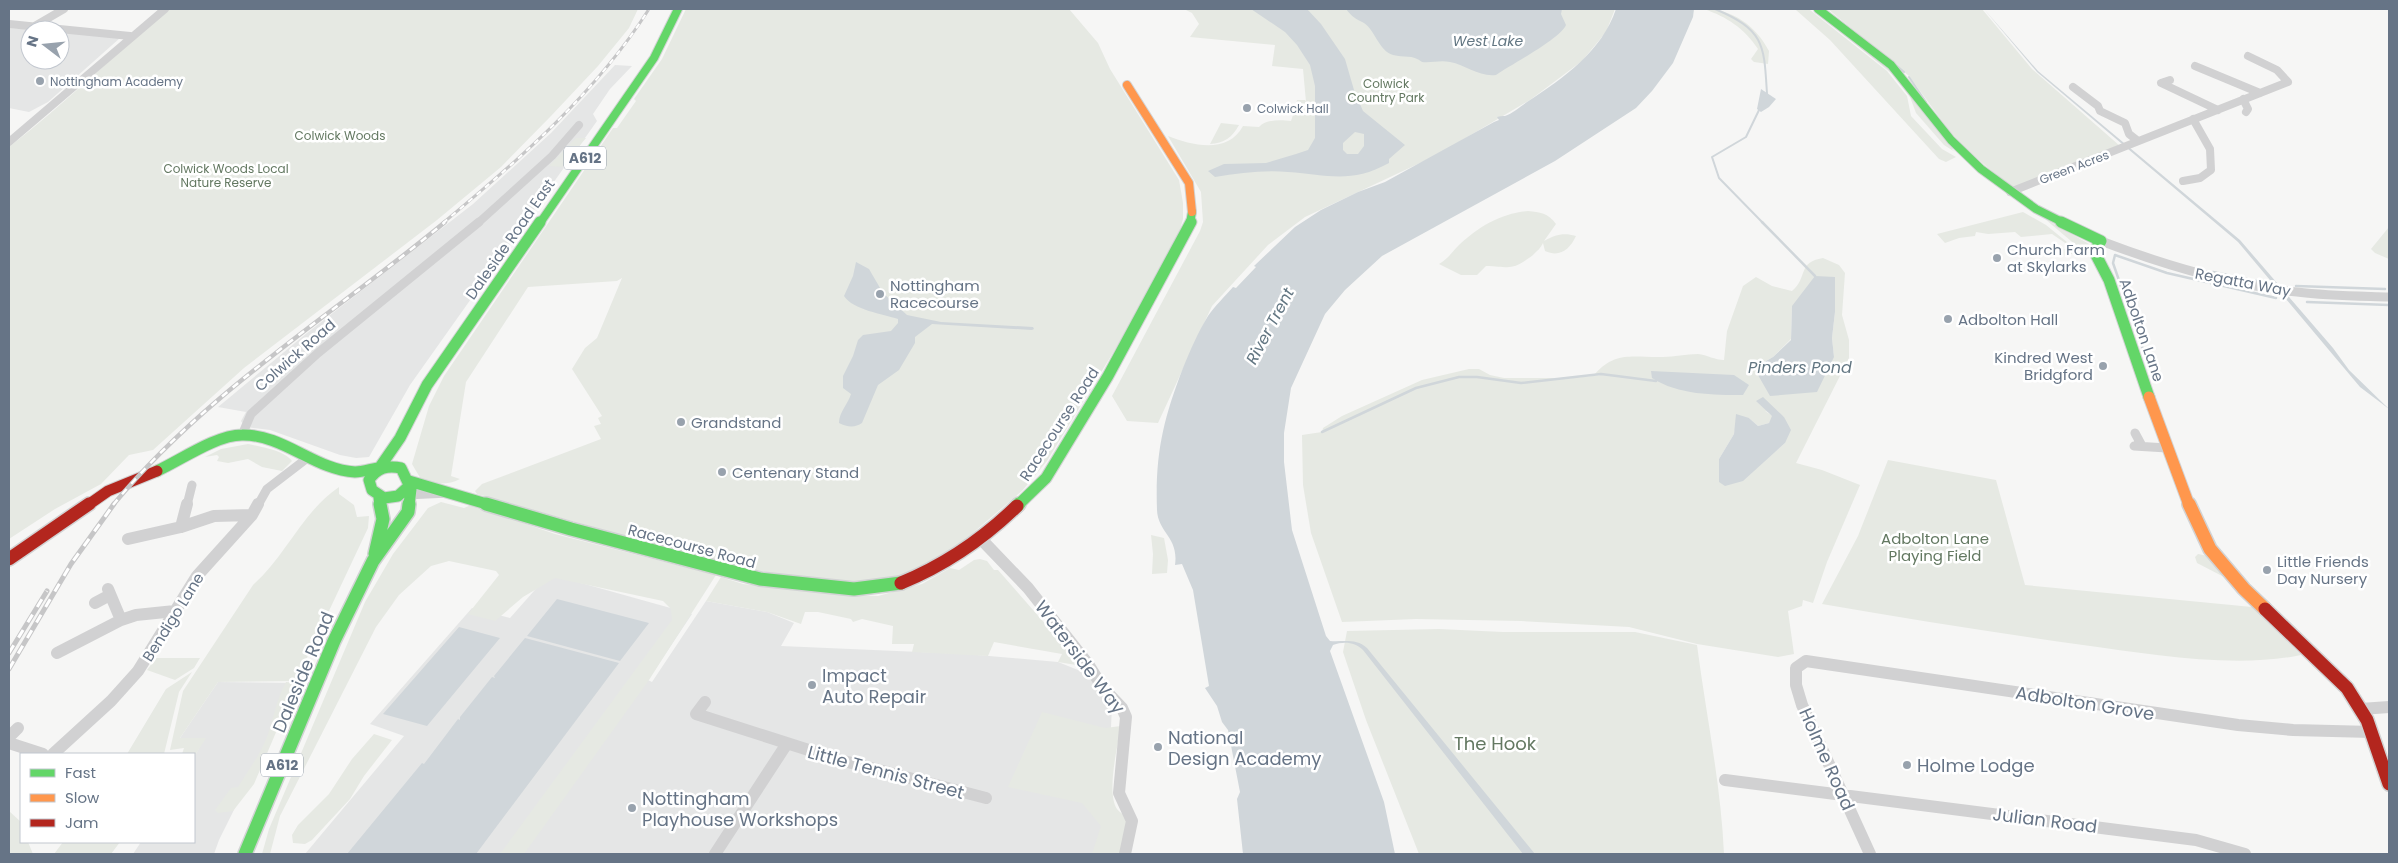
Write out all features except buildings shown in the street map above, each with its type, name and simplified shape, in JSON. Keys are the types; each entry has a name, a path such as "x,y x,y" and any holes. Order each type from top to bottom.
{"street":[{"path":"45,20 64,9"},
{"path":"9,142 35,122 130,36 165,9"},
{"name":"Daleside Road East","path":"379,468 400,438 427,385 654,58 678,9"},
{"path":"1818,9 1891,65 1951,140 1981,170 2010,192 2050,217 2101,241"},
{"path":"70,30 130,36"},
{"name":"Green Acres","path":"2010,192 2288,82 2288,79 2274,68 2248,56"},
{"path":"2195,66 2260,93"},
{"path":"2170,80 2157,85 2218,110"},
{"name":"Racecourse Road","path":"410,487 450,493 722,571 760,579 854,589 897,585 927,574 951,560 980,538 1025,500 1046,478 1108,376 1190,226 1194,213 1189,183 1127,85"},
{"path":"2073,87 2098,106 2100,111 2125,123 2129,134 2138,141"},
{"path":"2241,100 2248,109 2246,112"},
{"path":"2183,180 2200,178 2211,170 2213,160 2213,152 2193,120"},
{"name":"Colwick Road","path":"242,435 251,414 318,352 492,212 552,156 577,127 588,130"},
{"name":"Regatta Way","path":"2101,241 2149,260 2198,274 2275,290 2325,295 2389,296"},
{"name":"Adbolton Lane","path":"2101,241 2094,251 2109,280 2167,448 2195,520 2215,556 2244,589 2347,688 2361,709 2372,732 2387,767 2389,784"},
{"path":"2135,433 2138,446 2167,448"},
{"path":"9,559 88,504 120,485 152,474 222,440 242,435 268,438 310,456 338,474 369,486 380,497 398,496 410,487 401,468 391,465 356,472 325,464"},
{"name":"Daleside Road East","path":"400,438 401,468"},
{"name":"Bendigo Lane","path":"54,753 129,682 163,634 175,611 202,569 252,515 273,483 310,456"},
{"path":"369,486 371,476 379,468"},
{"name":"Racecourse Road","path":"410,487 432,495 450,493"},
{"name":"Daleside Road","path":"245,854 334,641 374,561 408,512 410,487"},
{"path":"177,496 190,489 181,527"},
{"name":"Racecourse Road","path":"408,512 432,495"},
{"name":"Daleside Road","path":"374,561 382,519 380,497"},
{"path":"135,540 220,515 252,515"},
{"name":"Waterside Way","path":"980,538 1028,588 1088,664 1103,688 1122,708 1126,717 1119,793 1130,813 1132,826 1125,854"},
{"path":"95,602 109,592 121,620"},
{"path":"56,653 74,650 121,620 136,615 175,611"},
{"name":"Adbolton Grove","path":"1800,663 1813,660 2238,725 2293,730 2372,732"},
{"name":"Holme Road","path":"1800,663 1796,668 1795,675 1802,705 1870,854"},
{"name":"Little Tennis Street","path":"705,702 696,714 786,744 914,782 986,798"},
{"path":"2361,709 2389,707"},
{"path":"9,742 40,753"},
{"path":"715,854 786,744"},
{"name":"Julian Road","path":"1725,780 1842,793 2196,840 2245,854"}],"shaded area":[{"name":"Nottingham Academy","path":"9,28 20,29 20,70 70,70 70,33 120,38 48,102 29,112 9,108"},
{"path":"615,65 632,66 610,89 593,114 597,121 410,385 369,457 356,458 340,455 270,430 245,427 241,421 246,412 218,407 307,333 473,204 551,133"},
{"path":"549,574 692,614 648,680 652,682 706,601 767,612 794,623 781,646 966,654 1058,662 1088,674 1112,706 1105,854 305,854 404,736 370,724 472,608 510,618"},
{"path":"218,682 297,683 219,840 214,854 133,854 140,843 195,843 195,755 205,738 180,738"}],"green space":[{"name":"Colwick Woods Local Nature Reserve","path":"170,9 638,9 629,28 598,66 501,167 437,220 244,368 153,450 129,455 101,484 55,509 9,539 9,147"},
{"name":"Nottingham Racecourse","path":"686,9 1069,9 1098,43 1110,69 1179,180 1183,203 1183,219 1180,230 1125,333 1047,461 1022,491 961,543 930,564 885,581 844,581 772,573 727,565 477,494 475,491 482,484 601,439 594,426 601,424 598,418 602,416 572,369 585,348 597,338 622,278 617,281 528,287 466,382 451,476 460,479 442,483 422,481 412,464 429,406 444,376 613,128 617,128 636,101 634,99 662,59"},
{"name":"Colwick Country Park","path":"1184,9 1615,9 1606,32 1582,61 1530,100 1437,155 1305,217 1268,245 1212,306 1158,423 1127,421 1112,396 1200,231 1203,222 1201,192 1168,136 1199,145 1219,144 1228,141 1236,135 1243,126 1259,127 1270,121 1291,121 1293,115 1300,112 1295,108 1297,100 1305,100 1306,102 1303,69 1272,66 1275,45 1190,37 1199,24 1192,13"},
{"path":"1704,9 1725,12 1750,27 1764,42 1769,51 1768,64 1754,62 1751,59 1758,49 1741,29 1728,20"},
{"path":"1828,9 1982,9 2032,69 2120,146 2015,187 2010,186 1967,150 1948,129 1909,76"},
{"path":"1796,10 1810,10 1887,71 1907,96 1911,116 1942,149 1956,157 1946,162 1939,159 1830,40"},
{"path":"1814,11 1881,58 1955,148 1952,149 1955,152 1944,145 1916,113 1910,97 1891,73"},
{"path":"1221,123 1239,125 1227,139 1210,144"},
{"path":"576,138 586,138 562,167 549,166"},
{"path":"1528,211 1544,214 1550,217 1556,224 1544,241 1559,235 1576,236 1571,245 1560,253 1550,253 1545,251 1543,243 1533,255 1516,266 1486,266 1477,275 1461,275 1439,264 1466,238 1490,222 1518,212"},
{"path":"2023,212 2046,225 2078,251 2067,256 2052,253 2071,247 2052,234 2021,237 2015,232 1988,234 1976,232 1975,236 1959,238 1945,243 1937,234"},
{"path":"2045,219 2091,245 2088,250 2084,252"},
{"path":"2389,227 2389,259 2375,253 2371,249"},
{"path":"1823,258 1839,265 1845,273 1842,315 1849,340 1849,358 1796,463 1822,470 1860,485 1827,562 1813,603 1803,600 1802,606 1788,611 1794,654 1778,657 1697,644 1629,627 1521,621 1416,619 1342,622 1311,533 1303,485 1302,435 1322,432 1323,428 1342,416 1422,380 1469,369 1479,369 1490,375 1504,378 1555,379 1553,380 1602,375 1595,374 1611,361 1626,357 1667,357 1698,354 1724,360 1727,331 1743,286 1756,277 1772,286 1792,291 1800,281 1806,267 1815,260","holes":["1792,306 1835,312 1832,338 1834,357 1754,368 1773,357 1791,339","1765,411 1784,417 1785,443 1765,460 1719,481 1719,459 1734,434 1736,425 1749,418 1758,426 1769,423 1773,416"]},
{"path":"248,444 278,452 292,461 282,471 262,467 248,459 228,463 217,461 219,457 217,455 205,457 221,449"},
{"name":"Adbolton Lane Playing Field","path":"1888,460 1996,480 2025,585 2252,607 2301,655 2249,661 2192,659 1985,631 1822,604 1858,536"},
{"path":"339,487 339,494 354,505 357,517 369,516 368,528 296,681 218,682 180,738 206,738 195,755 195,753 182,753 184,748 170,750 183,691 253,585 275,561 304,521 326,497"},
{"path":"441,502 464,508 471,505 555,534 716,575 649,680 524,854 500,854 672,620 671,609 663,601 555,578 523,597 495,621 468,614 499,575 496,571 449,561 431,566 399,595 376,627 280,816 270,854 262,854 269,829 365,602 393,554 428,508"},
{"path":"1151,535 1164,538 1168,560 1167,573 1152,574 1153,554"},
{"path":"2198,554 2208,556 2224,577 2197,563 2195,557"},
{"path":"974,560 987,561 994,570 998,570 1082,666 1058,662 1062,654 994,642 988,656 912,652 914,644 892,644 893,626 862,619 853,622 851,619 818,612 805,612 801,624 767,612 706,601 721,577 743,584 846,595 878,596 922,584 950,568 959,570"},
{"name":"The Hook","path":"1439,629 1503,632 1635,632 1697,645 1717,776 1724,854 1419,854 1366,720 1343,652 1347,631"},
{"path":"156,658 200,658 194,668 175,680 147,670"},
{"path":"192,672 179,692 164,753 128,753 166,689"},
{"path":"286,682 297,683 254,784 233,811 218,813 215,810 231,788 238,787 261,750 267,737 277,702"},
{"path":"1042,712 1105,728 1121,726 1113,780 1114,801 1118,810 1126,816 1127,822 1120,854 1092,854 1101,826 1082,803 1008,787"},
{"path":"374,734 392,740 364,776 350,799 312,840 305,844 293,843 292,835 298,825 329,794 352,759"},
{"path":"9,811 20,821 20,843 28,843 33,854 9,854"},
{"path":"62,843 119,843 111,854 54,854"}],"water":[{"path":"1251,9 1307,9 1321,24 1345,59 1354,90 1363,111 1405,145 1389,159 1389,163 1375,170 1351,176 1270,171 1215,177 1208,171 1224,164 1266,163 1296,154 1308,150 1315,138 1315,86 1310,65 1297,45 1285,32","holes":["1355,132 1364,134 1364,146 1358,154 1347,154 1343,150 1343,143"]},
{"name":"West Lake","path":"1346,9 1562,9 1561,14 1566,25 1555,37 1535,51 1496,75 1490,75 1478,73 1450,62 1422,62 1411,57 1388,53 1368,26 1350,14"},
{"name":"River Trent","path":"1616,9 1694,9 1693,17 1673,63 1652,91 1636,108 1555,161 1382,256 1345,290 1325,314 1291,388 1284,433 1284,462 1292,530 1326,636 1330,641 1350,641 1359,643 1367,648 1535,854 1523,854 1363,650 1353,644 1341,643 1333,645 1330,651 1384,802 1395,854 1243,854 1237,799 1240,792 1228,730 1222,722 1217,706 1205,688 1209,686 1193,590 1182,564 1175,565 1174,548 1158,518 1157,510 1157,472 1165,421 1191,348 1204,322 1217,305 1295,227 1321,210 1358,192 1385,182 1499,120 1497,117 1513,112 1568,73 1591,51 1610,24"},
{"path":"1984,9 2038,71 2240,240 2333,348 2349,370 2389,409 2360,387 2238,242 2037,72"},
{"path":"1761,89 1776,99 1761,112 1757,109"},
{"path":"856,262 869,269 883,293 907,315 941,322 1033,327 1034,329 932,324 915,337 915,343 899,370 878,385 862,423 848,426 839,423 840,415 851,394 843,388 843,376 853,356 858,340 863,335 891,331 898,323 898,319 854,305 844,296 853,276"},
{"name":"Pinders Pond","path":"1815,276 1835,277 1835,312 1832,338 1834,357 1817,392 1770,396 1754,368 1773,357 1791,340 1792,306"},
{"path":"1651,371 1734,375 1749,385 1743,395 1696,393 1662,384 1652,378"},
{"path":"1763,397 1784,417 1791,430 1785,443 1743,481 1725,486 1719,482 1719,459 1734,434 1736,414 1749,418 1758,426 1769,423 1772,416 1756,401"},
{"path":"557,599 649,623 620,661 527,636"},
{"path":"459,627 500,638 427,726 383,714"},
{"path":"525,638 619,663 476,854 347,854 422,763 424,764 492,677 495,678 494,676"}],"waterway":[{"path":"1715,9 1744,24 1759,41 1765,63 1767,94"},
{"path":"1824,9 1829,13"},
{"path":"1833,16 1859,36"},
{"path":"1897,66 1904,72"},
{"path":"1909,77 1926,102"},
{"path":"1760,108 1746,137 1712,157 1719,178 1763,223"},
{"path":"1762,222 1815,276"},
{"path":"2148,364 2113,263 2115,255 2167,273 2276,298"},
{"path":"2213,272 2266,283"},
{"path":"2296,286 2385,289"},
{"path":"2307,302 2389,305"},
{"path":"1322,432 1416,388 1459,377 1477,377 1521,383 1601,374 1656,381"}],"railway":[{"path":"443,223 528,150 581,97 628,40 649,9"},
{"path":"113,505 150,464 230,390 445,222"},
{"path":"9,669 71,564 114,504"},
{"path":"9,653 47,591"}],"traffic: fast":[{"path":"380,467 400,438 427,385 654,58 678,9"},
{"path":"1818,9 1891,65 1951,140 1981,169 2036,209 2101,241 2094,251 2109,280 2149,397"},
{"path":"1017,506 1046,478 1108,376 1190,226 1192,212"},
{"path":"157,471 223,439 242,435 257,436 271,440 340,470 361,472 378,468"},
{"path":"245,854 334,641 373,561 408,512 411,489 401,468 391,466 379,469 369,480 372,490 384,498 398,496 409,486"},
{"path":"409,481 571,529 760,579 854,589 901,583"},
{"path":"375,554 383,519 379,497"}],"traffic: slow":[{"path":"1127,85 1189,183 1192,212"},
{"path":"2149,397 2181,488 2210,549 2244,589 2265,609"}],"traffic: jam":[{"path":"9,559 108,491 157,471"},
{"path":"901,583 933,569 963,551 991,530 1017,506"},
{"path":"2265,609 2347,688 2367,720 2389,784"}],"place":[{"name":"Nottingham Academy","path":"40,81"},
{"name":"Colwick Hall","path":"1247,108"},
{"name":"Church Farm at Skylarks","path":"1997,258"},
{"name":"Nottingham Racecourse","path":"880,294"},
{"name":"Adbolton Hall","path":"1948,319"},
{"name":"Kindred West Bridgford","path":"2103,366"},
{"name":"Grandstand","path":"681,422"},
{"name":"Centenary Stand","path":"722,472"},
{"name":"Little Friends Day Nursery","path":"2267,570"},
{"name":"Impact Auto Repair","path":"812,685"},
{"name":"National Design Academy","path":"1158,747"},
{"name":"Holme Lodge","path":"1907,765"},
{"name":"Nottingham Playhouse Workshops","path":"632,808"}],"park label":[{"name":"Colwick Woods","path":"340,135"}]}
